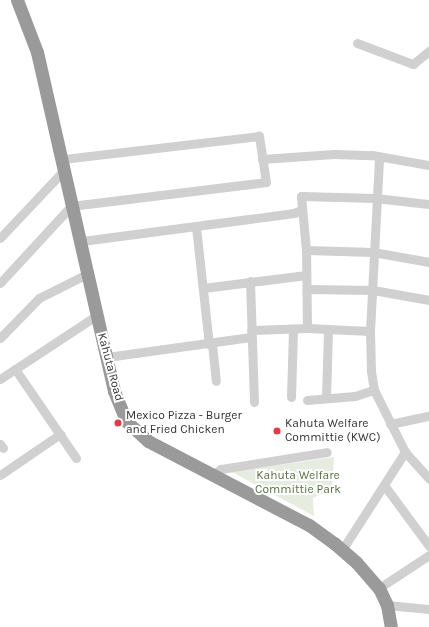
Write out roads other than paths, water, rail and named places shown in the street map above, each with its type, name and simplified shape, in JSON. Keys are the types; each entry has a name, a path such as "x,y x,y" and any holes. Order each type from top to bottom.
{"highway":[{"name":"Kahuta Road","path":"17,0 38,52 65,164 71,206 82,241 87,274 114,391 126,421 148,442 309,525 342,550 379,588 387,604 391,627"}],"street":[{"path":"357,44 413,64 429,51"},
{"path":"0,283 71,206 266,182 259,136 65,164 2,232"},
{"path":"262,159 334,154 372,155 379,158 429,165"},
{"path":"379,158 375,198 373,290 370,331 371,371 374,390 405,452 429,479"},
{"path":"307,328 306,250 301,210 301,196 304,194 375,198 429,204"},
{"path":"82,241 196,227 294,213 301,210"},
{"path":"196,227 216,381"},
{"path":"306,250 373,252 429,262"},
{"path":"0,338 39,298 87,274"},
{"path":"203,288 306,275"},
{"path":"250,281 254,402"},
{"path":"307,289 373,290 429,300"},
{"path":"0,379 97,315"},
{"path":"106,357 210,344 251,334 293,329 307,328 370,331"},
{"path":"291,397 293,329"},
{"path":"326,398 328,329"},
{"path":"15,369 76,458"},
{"path":"307,400 355,396 374,390"},
{"path":"390,424 429,416"},
{"path":"0,476 60,434"},
{"path":"212,475 221,469 326,452"},
{"path":"342,550 405,452"},
{"path":"384,485 429,546"},
{"path":"379,588 429,555"},
{"path":"387,604 429,609"}],"place":[{"name":"Mexico Pizza - Burger and Fried Chicken","path":"118,423"},
{"name":"Kahuta Welfare Committie (KWC)","path":"277,431"}],"park label":[{"name":"Kahuta Welfare Committie Park","path":"298,483"}]}
